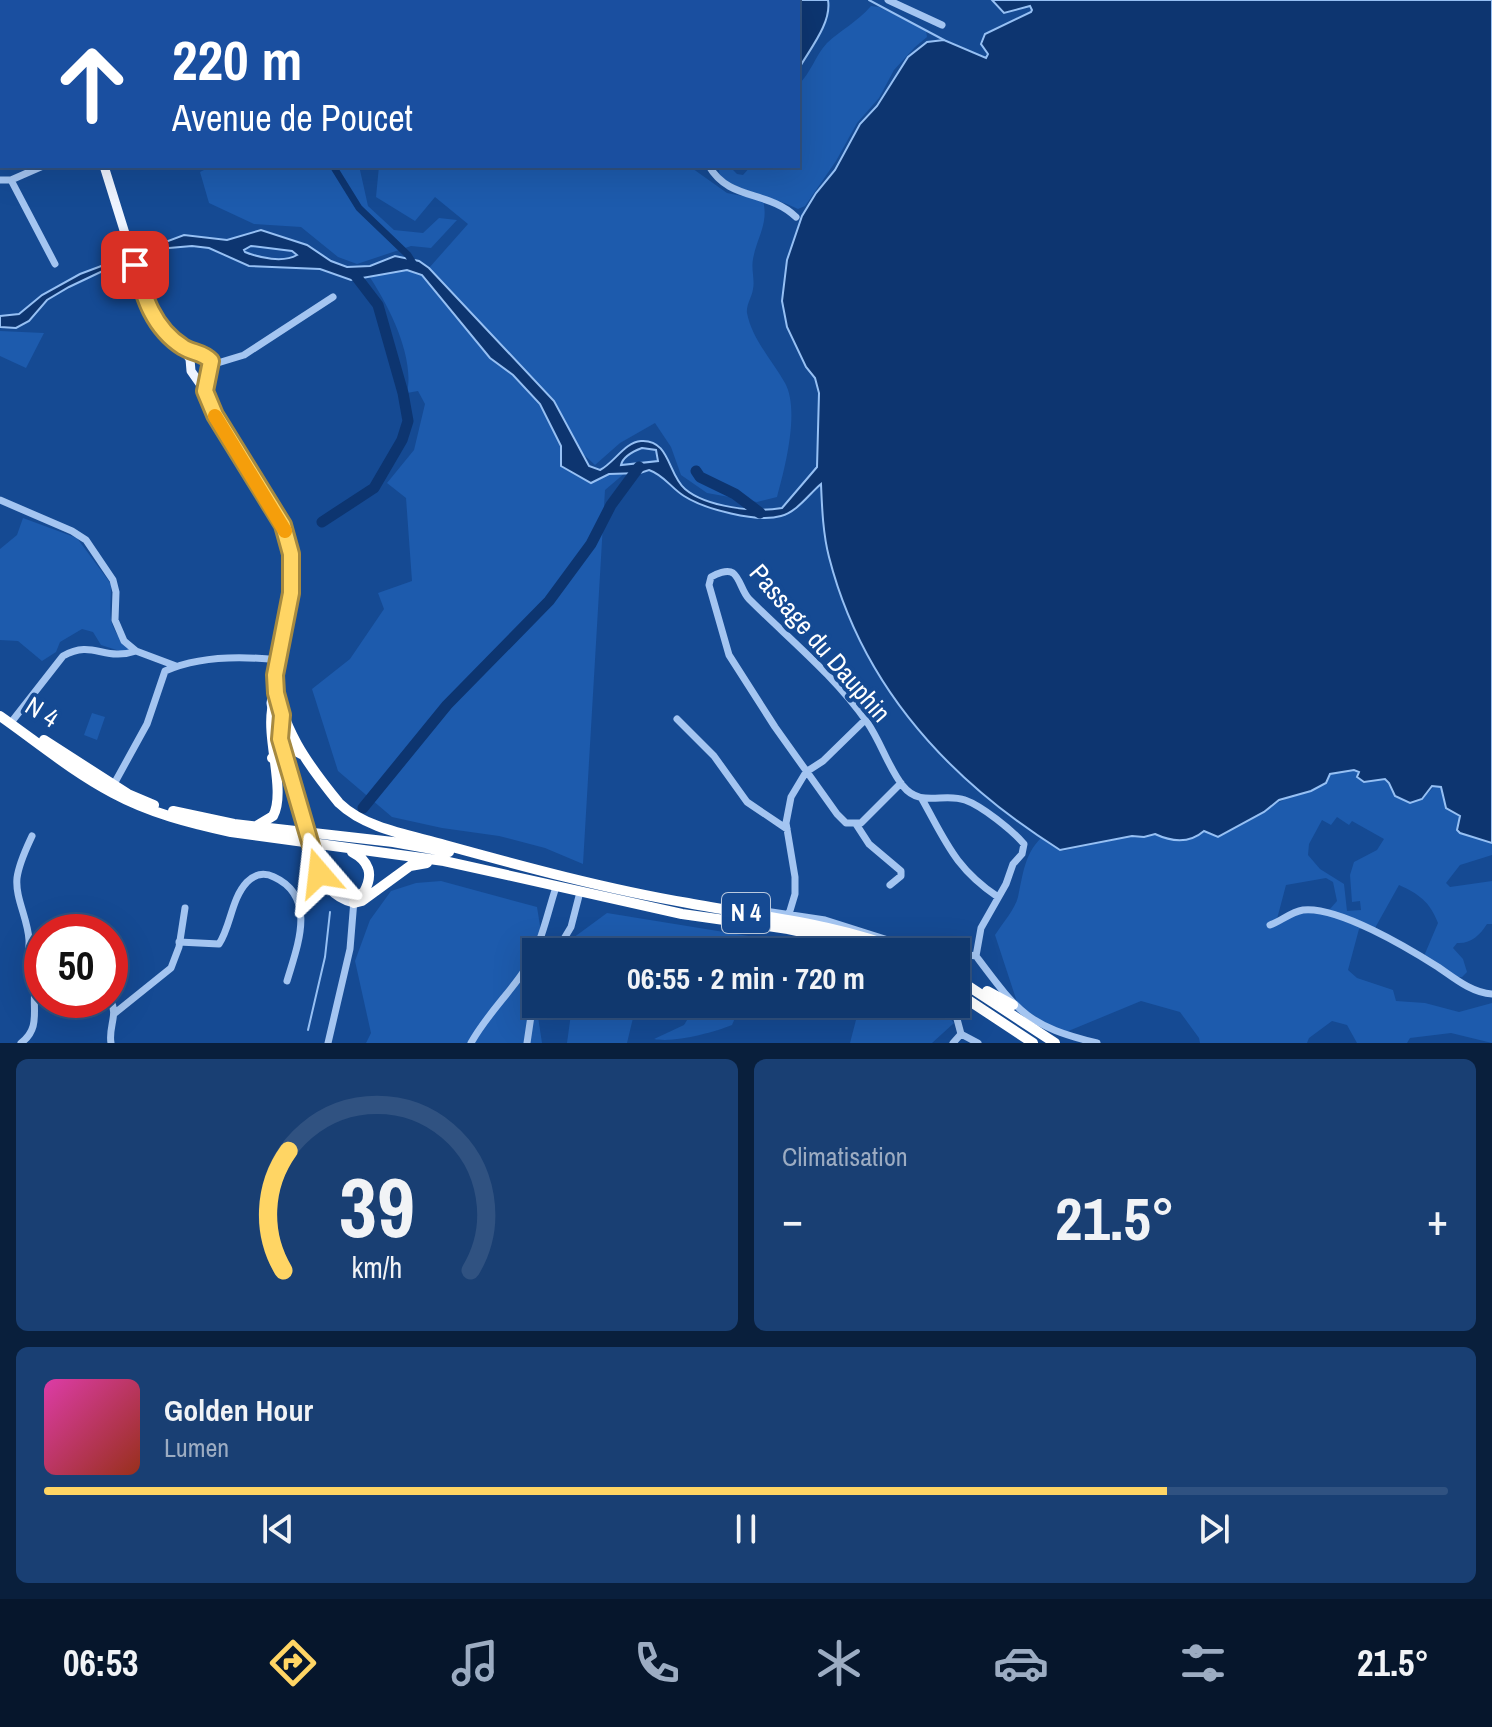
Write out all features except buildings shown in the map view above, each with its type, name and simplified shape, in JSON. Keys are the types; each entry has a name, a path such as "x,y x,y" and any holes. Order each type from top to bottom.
{"highway":[{"path":"256,826 273,816 277,806 272,758 277,712 275,675"},
{"path":"277,712 301,754 339,803 356,816 499,860"},
{"name":"N 4","path":"0,714 114,784 154,805 180,813 499,860 674,901 833,927 866,938"},
{"name":"N 4","path":"0,714 112,793 153,812 231,832 419,857 682,914 788,929 824,938"},
{"path":"272,758 282,745 301,754"},
{"path":"347,849 365,861 369,870 368,885 354,900"},
{"path":"354,900 362,901 415,863 481,869"},
{"path":"970,985 1013,1005"},
{"path":"970,986 1055,1043"},
{"path":"970,1001 1033,1043"}],"main road":[{"path":"105,168 153,316 182,346 203,361"},
{"path":"203,361 189,367 205,391 227,437 269,502 286,535 291,554 292,583 275,675"},
{"path":"194,374 202,376 203,361"},
{"path":"203,361 205,391"},
{"path":"277,712 282,745 300,812 322,879 340,899 354,900"}],"street":[{"path":"888,0 942,25"},
{"path":"0,180 11,180 38,168"},
{"path":"711,168 723,184 739,192 771,199 796,217"},
{"path":"11,180 55,264"},
{"path":"203,361 222,361 244,355 333,297"},
{"path":"0,501 72,531 86,540 109,571 116,592 116,625 124,641 136,651 176,666"},
{"name":"Passage du Dauphin","path":"806,772 729,655 709,585 715,574 734,574 746,596 810,656 865,720 903,788 922,799"},
{"path":"13,720 68,652 83,647 114,655 136,651"},
{"path":"114,784 147,724 165,671 176,666 222,659 278,660"},
{"path":"677,719 714,756 747,802 787,829"},
{"path":"789,914 795,894 787,829 791,797 806,772 823,761 865,720"},
{"path":"806,772 846,823 861,823 901,783"},
{"path":"922,799 957,862 976,882 998,897"},
{"path":"922,799 973,803 1024,844 1022,854 1013,864 1006,884 981,928 976,956"},
{"path":"856,824 869,844 901,871 901,876 890,885"},
{"path":"26,914 16,881 32,836"},
{"path":"179,942 219,944 240,892 256,875 266,874 281,880 292,890 301,912 299,937 287,981"},
{"path":"584,881 789,914 848,926 884,938"},
{"path":"471,1043 535,952 556,887"},
{"path":"564,938 571,927 580,892"},
{"path":"328,1043 350,949 354,900"},
{"path":"128,1003 171,968 185,908"},
{"path":"1270,925 1295,912 1317,910 1350,921 1419,955 1469,987 1492,994"},
{"path":"970,955 976,956 1013,1005 1050,1029 1097,1043"},
{"path":"21,1043 29,1037 35,1018"},
{"path":"111,1043 114,1018"},
{"path":"527,1043 531,1018"},
{"path":"957,1018 961,1034 978,1043"},
{"path":"953,1043 961,1034"}],"shaded area":[{"path":"800,0 828,0 827,18 800,67"},
{"path":"992,0 1492,0 1492,843 1457,830 1460,816 1446,808 1441,787 1432,786 1422,799 1410,803 1395,796 1385,779 1364,782 1357,777 1359,772 1354,770 1330,774 1326,783 1311,791 1279,800 1264,812 1218,837 1204,831 1180,840 1155,834 1060,850 1020,823 947,761 888,688 864,648 844,604 827,548 821,484 787,514 759,518 731,514 693,501 649,470 609,474 591,483 561,466 561,446 540,404 513,375 490,358 422,275 407,270 351,280 320,269 249,266 209,248 169,248 109,268 69,287 47,300 29,321 16,328 0,327 0,316 19,314 42,295 80,274 184,235 227,240 261,230 307,245 331,261 347,267 370,266 395,256 419,261 554,401 589,466 600,470 635,442 651,442 663,452 679,483 694,495 732,507 759,510 782,508 817,467 819,393 815,378 806,367 787,327 782,301 787,260 802,216 835,170 860,124 877,106 908,57 927,42 944,40 986,58 988,54 981,44 985,34 1032,10 1030,6 1004,13","holes":["251,246 292,251 297,255 285,259 264,258 245,252","642,448 656,450 658,461 621,465 626,456"]},
{"path":"871,6 879,7 926,30 927,37 894,70 879,98 857,123 805,206 798,209 738,187 720,177 721,168 731,168 743,175 749,168 800,168 800,82 827,43"},
{"path":"208,168 356,168 360,170 368,206 394,230 423,233 439,218 457,220 431,248 411,246 357,264 338,257 301,227 254,224 209,203 200,172"},
{"path":"379,168 692,168 727,193 763,200 764,223 753,259 753,286 747,313 758,341 789,394 790,439 777,497 757,502 707,493 681,475 671,447 655,423 620,443 595,465 580,451 532,377 429,268 468,224 435,197 415,221 376,197"},
{"path":"407,270 422,275 490,358 513,375 540,404 561,446 591,483 609,474 625,473 605,490 583,864 545,848 499,836 392,817 338,771 312,689 350,659 384,609 378,593 412,581 406,498 387,483 414,450 425,404 418,391 407,393 404,348 392,317 369,276"},
{"path":"0,331 44,333 26,368 0,356"},
{"path":"23,518 77,538 111,584 111,620 116,633 130,650 126,653 101,645 93,632 82,629 60,642 56,652 42,661 18,641 0,640 0,549 17,535"},
{"path":"92,713 105,717 97,740 84,735"},
{"path":"1347,771 1387,780 1395,796 1422,799 1436,785 1441,787 1446,807 1460,816 1457,830 1492,843 1492,855 1460,865 1446,883 1450,887 1492,881 1492,924 1487,924 1475,938 1457,943 1453,948 1463,959 1467,972 1462,977 1456,977 1424,956 1438,923 1423,900 1399,885 1375,928 1359,929 1348,970 1357,978 1393,990 1396,1001 1425,1003 1459,1012 1492,1003 1492,1043 1451,1033 1410,1038 1407,1043 1357,1043 1347,1025 1332,1021 1309,1038 1307,1043 1200,1043 1180,1012 1141,1001 1066,1032 1050,1026 1018,1005 995,935 1016,902 1028,858 1041,838 1063,851 1132,836 1155,834 1168,839 1186,840 1204,831 1211,834 1240,821 1327,779 1330,774","holes":["1337,817 1349,825 1352,821 1384,839 1377,850 1354,862 1350,875 1352,902 1360,901 1361,910 1347,911 1344,884 1320,869 1308,855 1309,844 1322,820 1331,825","1326,878 1333,882 1337,901 1330,909 1299,908 1277,919 1286,885"]},
{"path":"441,881 537,907 542,938 522,938 522,1018 538,1018 542,1043 366,1043 371,1033 355,961 370,920 391,891 416,883"},
{"path":"607,913 761,938 573,938"},
{"path":"570,1018 633,1018 627,1043 567,1043"},
{"path":"688,1018 735,1018 732,1025 714,1031 672,1040 654,1039 684,1025"},
{"path":"856,1018 950,1018 954,1023 932,1043 850,1043"}],"waterway":[{"path":"869,0 944,40"},
{"path":"334,168 359,208 413,263"},
{"path":"322,522 374,488 402,440 408,421 378,305 355,275"},
{"path":"363,808 447,705 549,601 591,544 611,505 639,467"},
{"path":"696,471 700,477 735,494 760,513"},
{"path":"308,1030 325,957 330,912"}],"slow traffic":[{"path":"215,416 285,531"}],"route":[{"path":"135,265 147,304 160,325 182,346 203,354 211,361 205,391 215,415 283,525 291,554 292,572 287,618 275,675 282,715 280,739 319,873"}]}
